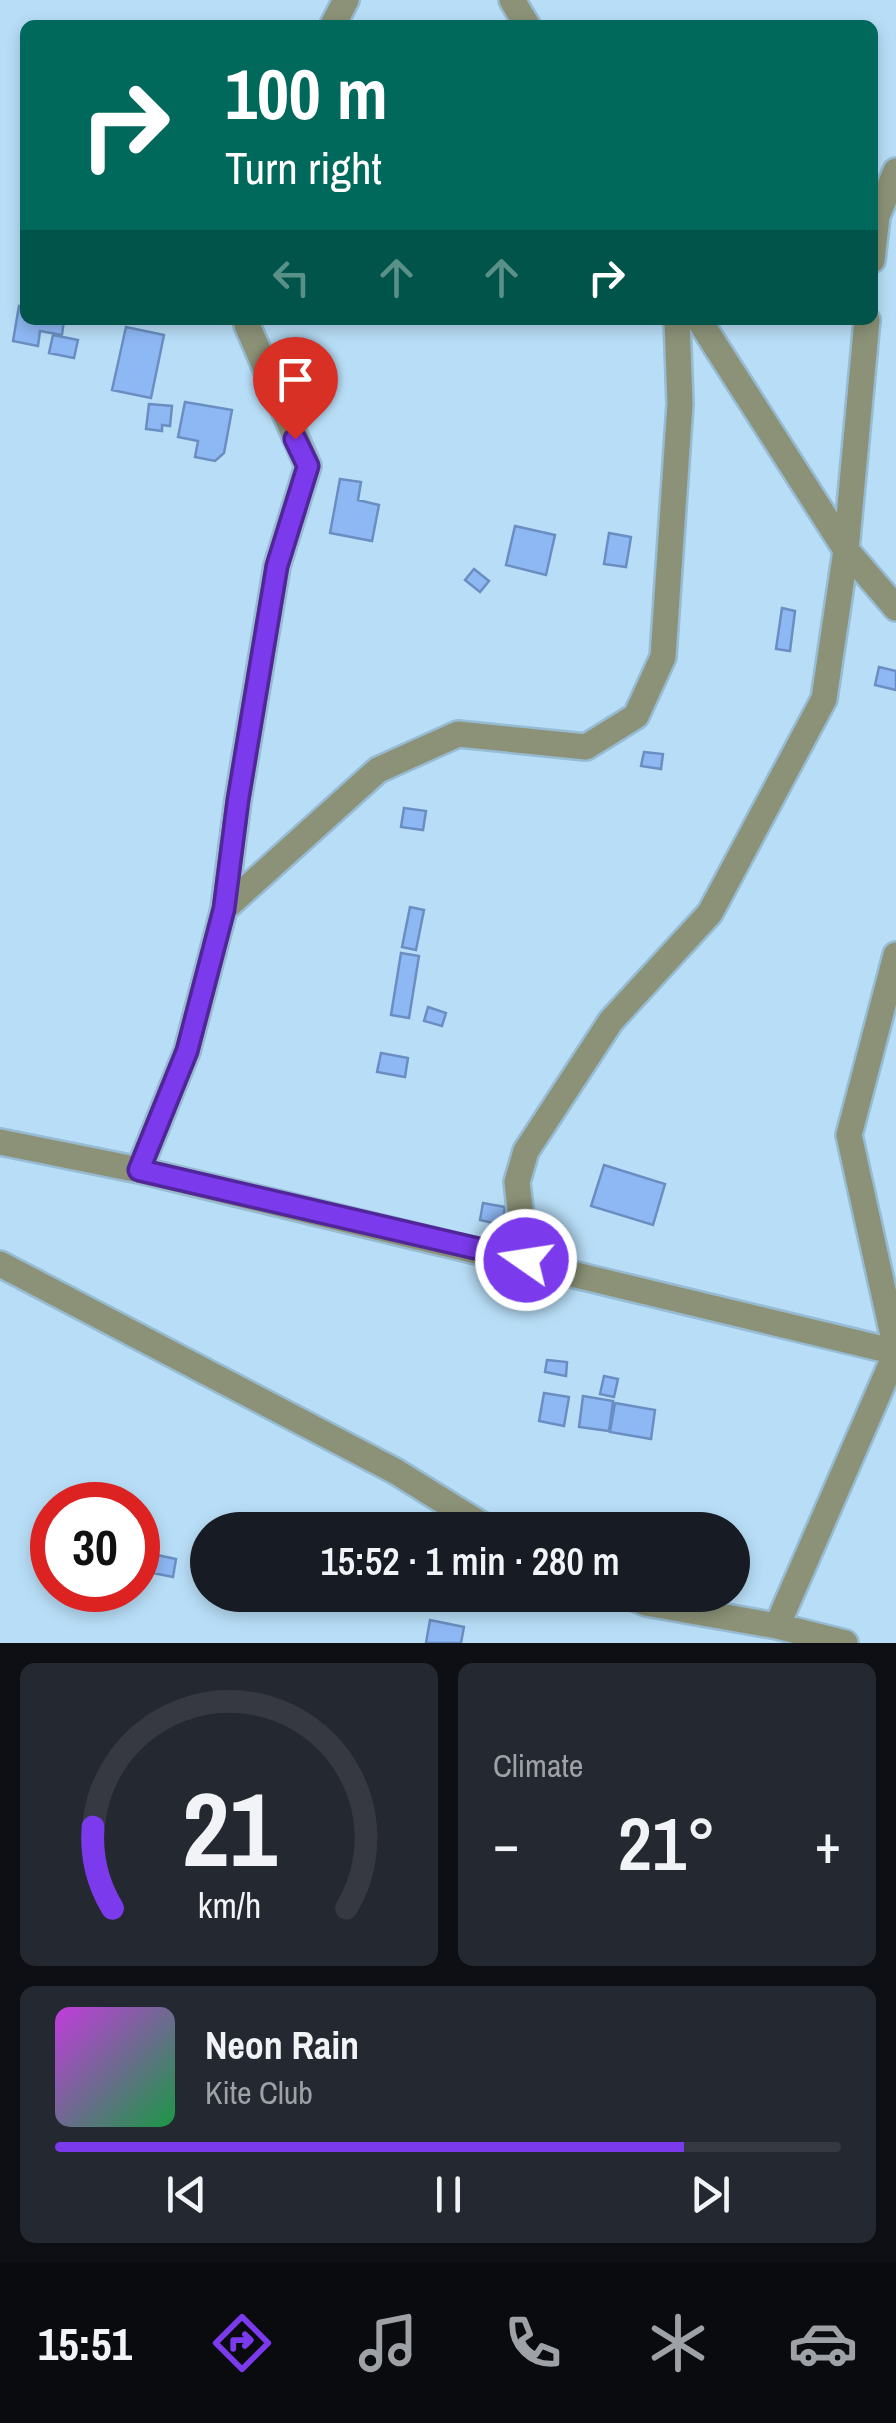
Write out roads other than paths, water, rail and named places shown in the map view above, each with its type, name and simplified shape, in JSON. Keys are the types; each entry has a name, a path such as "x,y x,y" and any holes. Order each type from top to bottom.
{"street":[{"path":"878,212 896,172"},
{"path":"139,1170 187,1051 224,909 277,566 308,466 247,325"},
{"path":"224,909 378,770 458,734 586,747 636,716 664,658 680,404 677,325"},
{"path":"702,325 846,550 896,608"},
{"path":"526,1260 517,1182 526,1151 610,1021 710,913 824,699 846,550 867,325"},
{"path":"769,1634 896,1351 848,1135 896,955"},
{"path":"0,1142 139,1170 526,1260 896,1351"},
{"path":"0,1264 395,1471 461,1512"},
{"path":"679,1612 769,1634 844,1643"}]}
